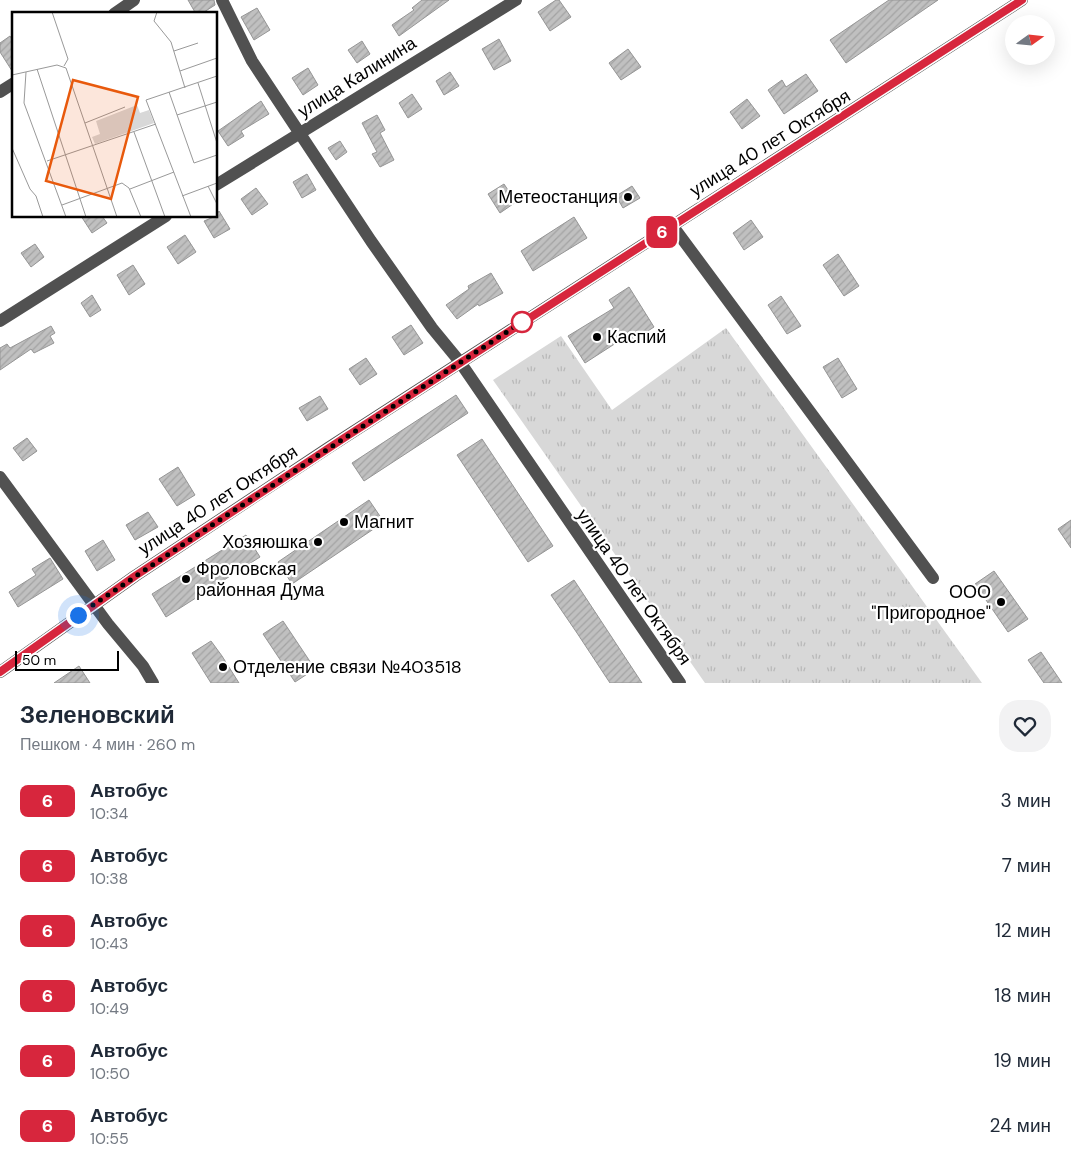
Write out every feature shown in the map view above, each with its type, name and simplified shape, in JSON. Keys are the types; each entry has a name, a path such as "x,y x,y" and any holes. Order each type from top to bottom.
{"street":[{"path":"117,12 134,0"},
{"path":"222,0 252,62 377,249 432,328 460,362"},
{"name":"улица Калинина","path":"218,184 516,0"},
{"name":"улица 40 лет Октября","path":"0,672 94,604 460,362 1022,0"},
{"path":"0,92 12,84"},
{"path":"0,321 163,218"},
{"path":"672,225 933,578"},
{"name":"улица 40 лет Октября","path":"460,362 680,683"},
{"path":"0,477 94,604 143,666 153,683"}],"green space":[{"path":"726,328 982,683 705,683 493,380 561,336 612,410"}],"building":[{"path":"188,0 214,0 215,5 204,12 195,12"},
{"path":"422,0 449,0 399,36 392,25 414,10 412,8"},
{"path":"559,0 571,17 550,31 538,12"},
{"path":"889,0 938,0 846,63 830,40"},
{"path":"257,8 270,30 254,40 241,17"},
{"path":"10,36 12,40 12,71 0,52 0,43"},
{"path":"499,39 511,61 494,70 482,49"},
{"path":"362,41 370,54 357,63 348,50"},
{"path":"628,49 641,67 621,80 609,63"},
{"path":"308,68 318,85 303,95 292,78"},
{"path":"450,72 459,86 444,95 436,81"},
{"path":"806,74 818,91 784,114 768,90 782,80 786,87"},
{"path":"412,94 422,109 408,118 399,103"},
{"path":"747,99 760,116 742,129 730,112"},
{"path":"261,101 269,114 241,131 244,136 228,146 218,131"},
{"path":"377,115 385,130 380,133 394,160 380,167 372,154 377,152 362,123"},
{"path":"340,141 347,152 336,160 328,148"},
{"path":"307,174 316,190 302,198 293,182"},
{"path":"504,184 516,202 500,213 488,194"},
{"name":"Метеостанция","path":"632,186 640,198 623,208 616,196"},
{"path":"256,188 268,204 252,215 241,199"},
{"path":"219,211 230,229 214,238 204,221 218,218"},
{"path":"574,217 587,238 533,271 521,251"},
{"path":"82,218 103,218 107,223 92,233"},
{"path":"751,220 763,237 744,250 733,233"},
{"path":"185,235 196,252 178,264 167,247"},
{"path":"35,244 44,257 31,267 21,253"},
{"path":"838,254 859,286 844,296 823,265"},
{"path":"133,265 145,284 129,295 117,275"},
{"path":"491,273 503,293 479,306 478,304 457,319 446,305 469,289 468,286"},
{"path":"629,287 654,327 634,340 630,334 585,363 568,336 614,308 609,300"},
{"path":"92,295 101,310 90,317 81,303"},
{"path":"781,296 801,326 787,334 768,305"},
{"path":"411,325 423,343 404,355 392,337"},
{"path":"51,326 55,333 50,336 54,343 34,353 31,349 0,370 0,348 7,344 10,348"},
{"path":"366,358 377,374 360,385 349,369"},
{"path":"838,358 857,389 842,398 823,367"},
{"path":"456,395 468,413 364,481 352,463"},
{"path":"320,396 328,409 307,421 299,408"},
{"path":"27,438 37,451 23,461 13,448"},
{"path":"482,439 553,546 528,562 457,455"},
{"path":"178,467 195,495 177,506 159,479"},
{"path":"369,500 384,522 292,584 278,562"},
{"path":"148,512 158,527 135,540 126,525"},
{"path":"1071,520 1071,548 1058,529"},
{"path":"246,535 260,557 166,617 152,594"},
{"path":"103,540 115,560 97,571 85,551"},
{"path":"50,558 63,579 18,607 9,592 36,575 32,569"},
{"name":"ООО \"Пригородное\"","path":"994,571 1028,619 1008,632 975,584"},
{"path":"574,580 642,683 610,683 551,595"},
{"path":"283,621 315,669 295,682 263,634"},
{"path":"211,641 239,683 211,683 192,653"},
{"path":"1041,652 1062,683 1044,683 1028,660"},
{"path":"79,666 90,683 54,683"}],"bus line":[{"name":"6","path":"0,672 135,576 499,336 1022,0"}],"place":[{"name":"Метеостанция","path":"628,197"},
{"name":"Каспий","path":"597,337"},
{"name":"Магнит","path":"344,522"},
{"name":"Хозяюшка","path":"318,542"},
{"name":"Фроловская районная Дума","path":"186,579"},
{"name":"ООО \"Пригородное\"","path":"1001,602"},
{"name":"Отделение связи №403518","path":"223,667"}],"route":[{"path":"78,615 522,322"}]}
